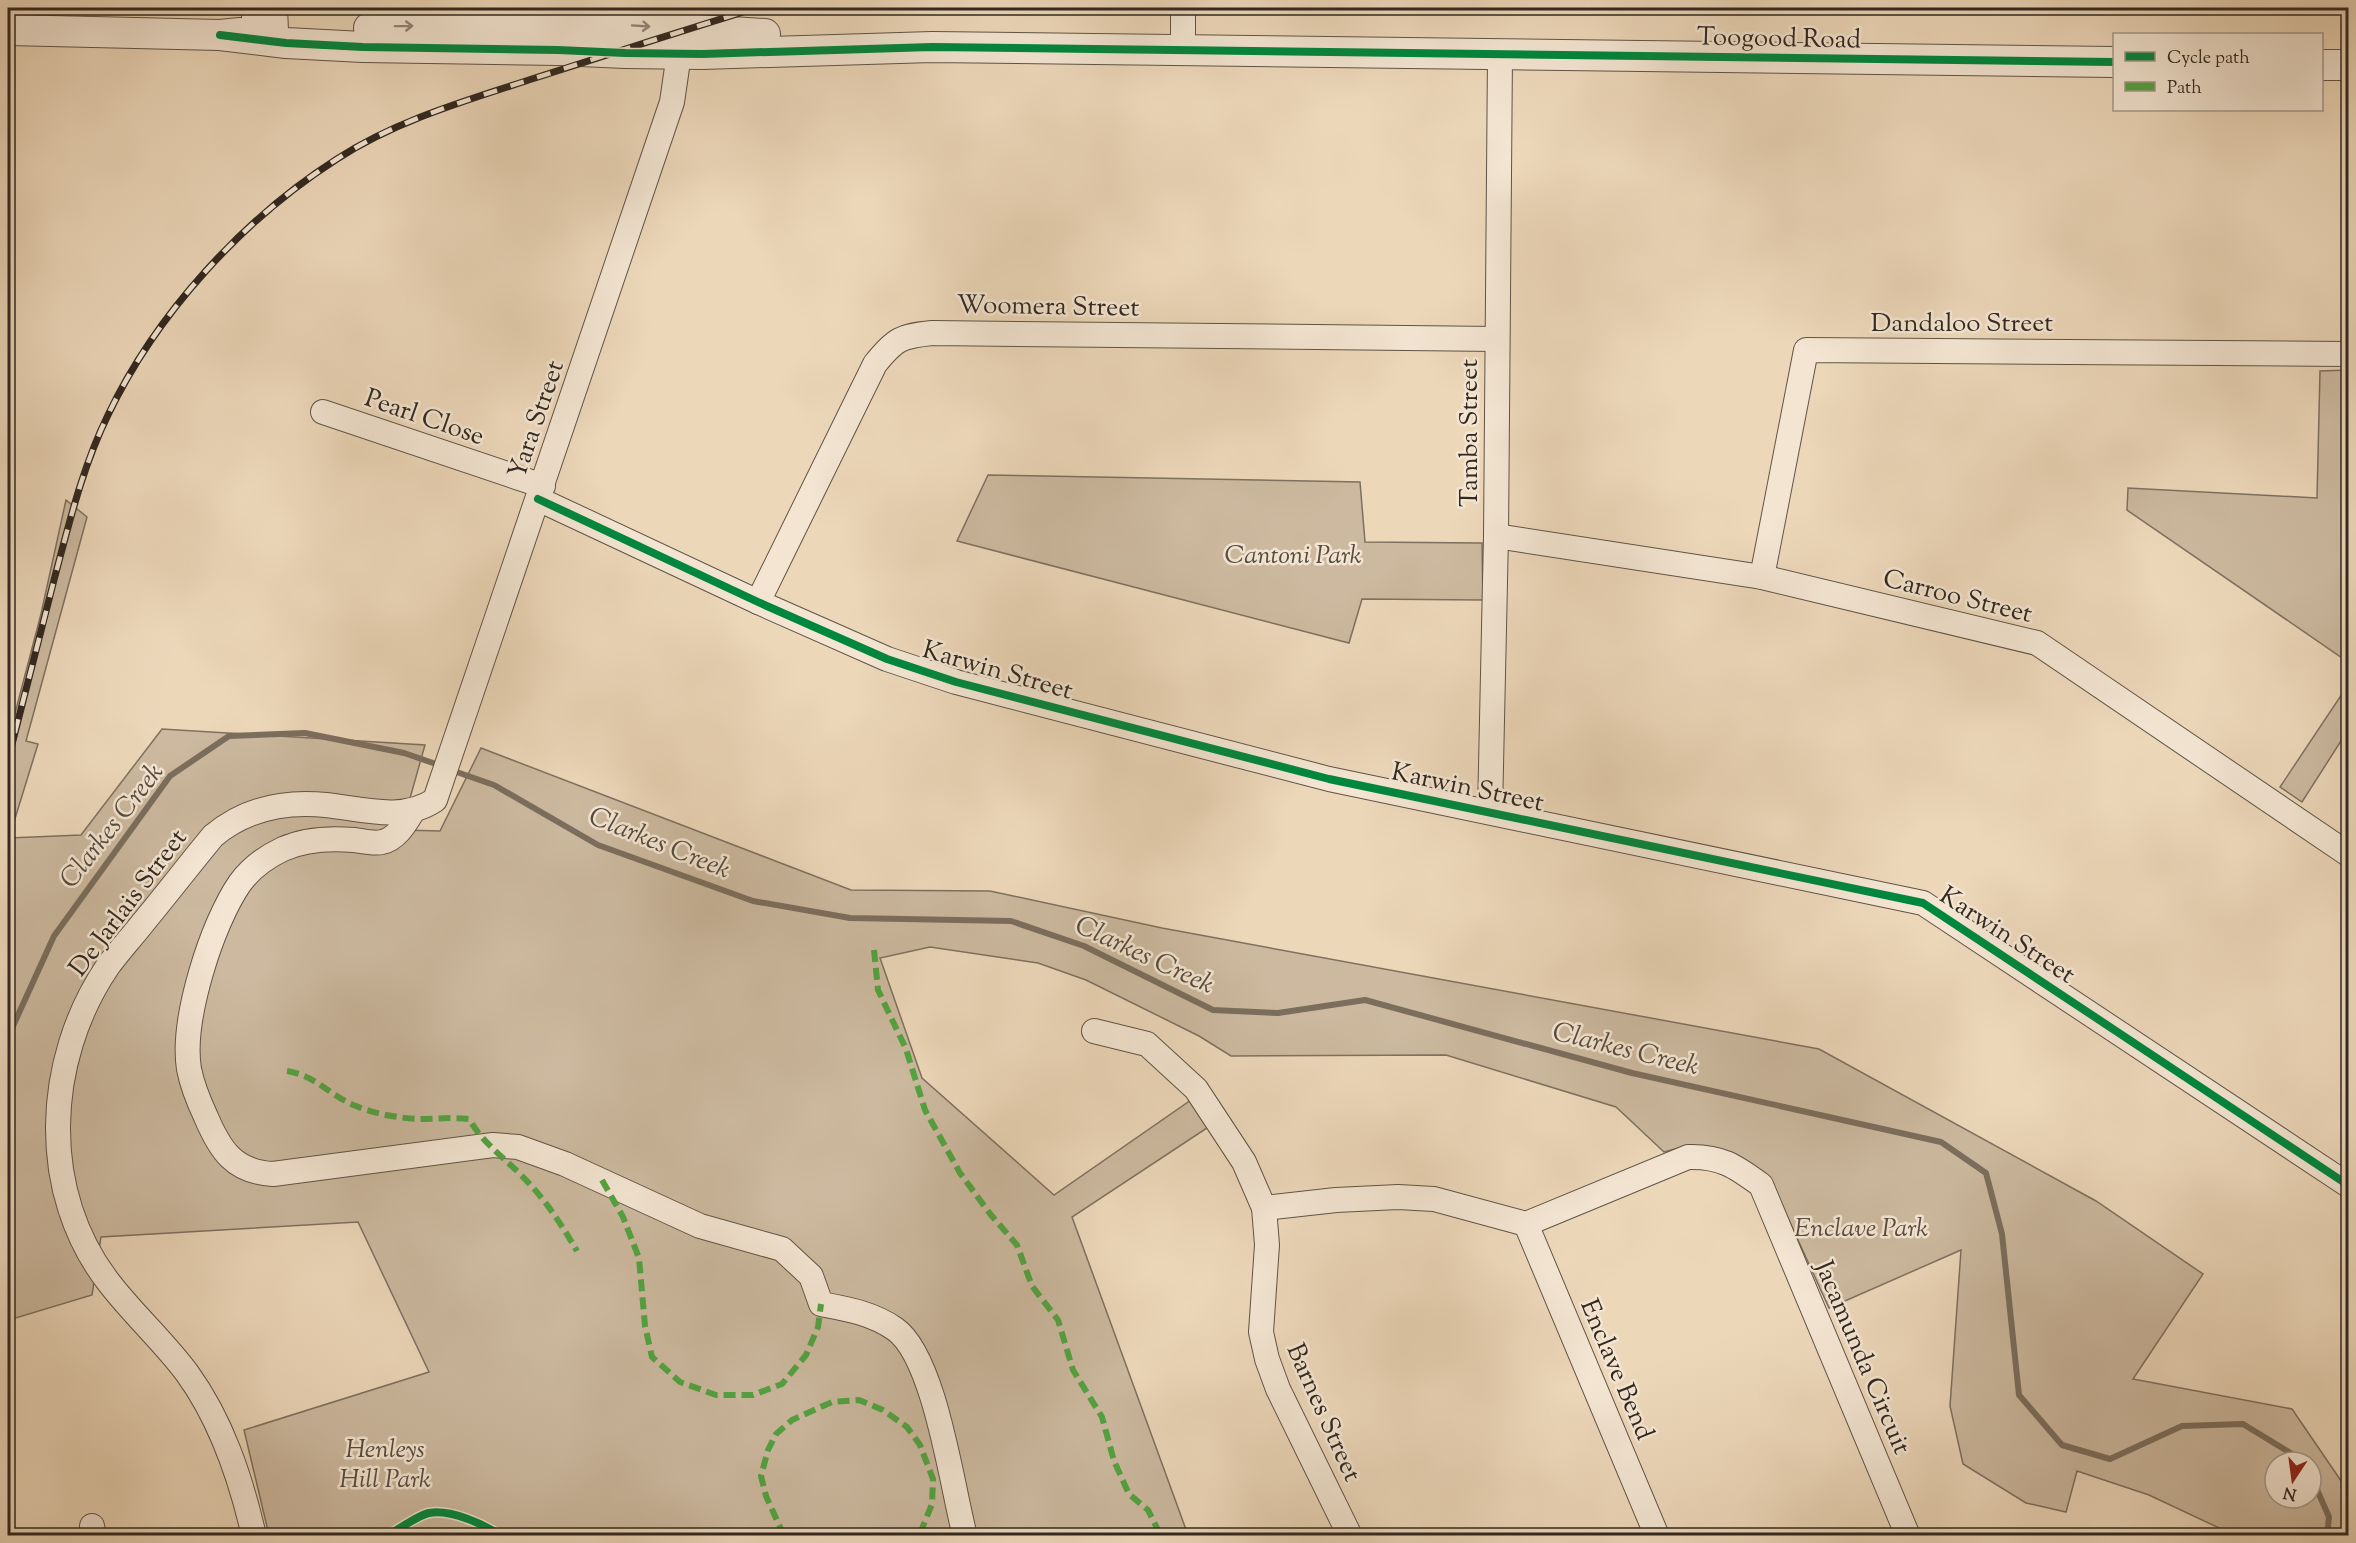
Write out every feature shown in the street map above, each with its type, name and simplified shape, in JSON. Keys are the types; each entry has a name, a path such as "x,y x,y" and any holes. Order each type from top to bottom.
{"street":[{"path":"1183,50 1184,8"},
{"name":"Toogood Road","path":"8,30 220,35 265,24 615,25 679,41 932,47 2113,62"},
{"name":"Yara Street","path":"437,795 672,102 679,41"},
{"name":"Tamba Street","path":"1490,812 1496,536 1500,54"},
{"path":"2323,65 2349,65"},
{"name":"Woomera Street","path":"758,602 875,364 890,345 908,335 932,333 1497,339"},
{"name":"Dandaloo Street","path":"1762,577 1806,350 2349,354"},
{"name":"Pearl Close","path":"323,412 540,492"},
{"name":"Karwin Street","path":"540,492 758,602 887,659 956,682 1329,779 1923,903 2349,1185"},
{"name":"Carroo Street","path":"1496,536 1762,577 2037,643 2349,854"},
{"name":"De Jarlais Street","path":"254,1536 235,1467 205,1401 187,1372 108,1282 90,1255 76,1225 63,1185 58,1156 58,1096 78,1023 108,966 213,836 224,827 248,814 272,807 298,804 325,805 396,813 425,807 437,795"},
{"path":"413,811 401,830 382,842 345,839 306,840 282,850 251,870 232,896 200,970 189,1037 189,1068 196,1095 218,1145 245,1170 273,1174 493,1145 518,1148 574,1168 700,1226 782,1248 811,1276 821,1304 871,1316 896,1329 905,1339 926,1375 941,1426 965,1536"},
{"name":"Barnes Street","path":"1094,1031 1147,1044 1196,1089 1244,1162 1264,1208 1267,1245 1261,1332 1267,1359 1278,1389 1350,1536"},
{"name":"Jacamunda Circuit","path":"1526,1224 1688,1156 1708,1156 1736,1167 1761,1185 1908,1536"},
{"path":"1264,1208 1336,1200 1398,1197 1434,1199 1526,1224"},
{"name":"Enclave Bend","path":"1526,1224 1658,1536"}],"green space":[{"path":"2348,370 2348,662 2127,510 2128,488 2317,498 2320,371"},
{"name":"Cantoni Park","path":"988,475 1360,482 1365,542 1482,543 1483,600 1362,599 1349,643 957,541"},
{"path":"66,500 87,517 26,741 38,744 9,838 81,835 162,729 425,745 401,830 440,831 481,748 851,890 990,891 1162,928 1819,1049 2096,1201 2203,1274 2133,1379 2292,1409 2320,1450 2263,1450 2263,1510 2323,1510 2323,1454 2348,1491 2348,1535 2234,1535 2149,1495 2077,1471 2066,1512 2026,1503 1963,1464 1950,1406 1961,1250 1829,1308 1773,1185 1686,1146 1664,1152 1616,1107 1446,1055 1231,1056 1199,1036 1086,980 1038,963 930,947 880,958 922,1078 1054,1195 1191,1100 1210,1126 1072,1217 1188,1535 269,1535 244,1430 429,1372 358,1222 101,1237 92,1295 12,1319 8,1333 8,740 41,614"},
{"path":"2348,685 2348,730 2302,802 2280,787"}],"waterway":[{"name":"Clarkes Creek","path":"8,1037 54,936 170,776 229,736 305,733 404,753 442,766"},
{"name":"Clarkes Creek","path":"451,770 494,785 598,845 753,901 850,918 1011,921 1084,946 1213,1010 1278,1013 1365,1000 1632,1073 1941,1142 1986,1173 2002,1234 2019,1395 2062,1445 2110,1459 2182,1426 2243,1424 2285,1450"},
{"name":"Clarkes Creek","path":"2323,1503 2329,1517 2327,1536"}],"railway":[{"path":"8,760 71,517 83,476 99,435 128,377 151,341 177,305 236,240 302,183 360,145 408,122 484,94 756,8"}],"marked path":[{"path":"874,950 878,990 906,1049 925,1110 960,1173 1017,1245 1032,1286 1058,1320 1073,1370 1102,1417 1114,1461 1129,1494 1148,1510 1161,1536"},
{"path":"287,1071 307,1077 347,1102 363,1109 395,1117 469,1119 486,1142 536,1191 558,1220 577,1251"},
{"path":"602,1180 623,1217 639,1258 645,1326 652,1357 680,1382 716,1395 753,1395 782,1384 806,1355 818,1327 821,1304"},
{"path":"784,1536 766,1496 761,1476 768,1450 776,1434 792,1420 832,1402 859,1400 883,1410 907,1427 920,1445 933,1479 932,1504 919,1536"}],"cycle path":[{"path":"220,35 286,43 363,47 625,53 702,54 932,47 2113,62"},
{"path":"538,499 758,602 887,659 956,682 1329,779 1923,903 2348,1185"},
{"path":"387,1536 419,1517 437,1512 466,1518 501,1536"}],"park label":[{"name":"Enclave Park","path":"1861,1227"},
{"name":"Henleys Hill Park","path":"385,1463"}]}
